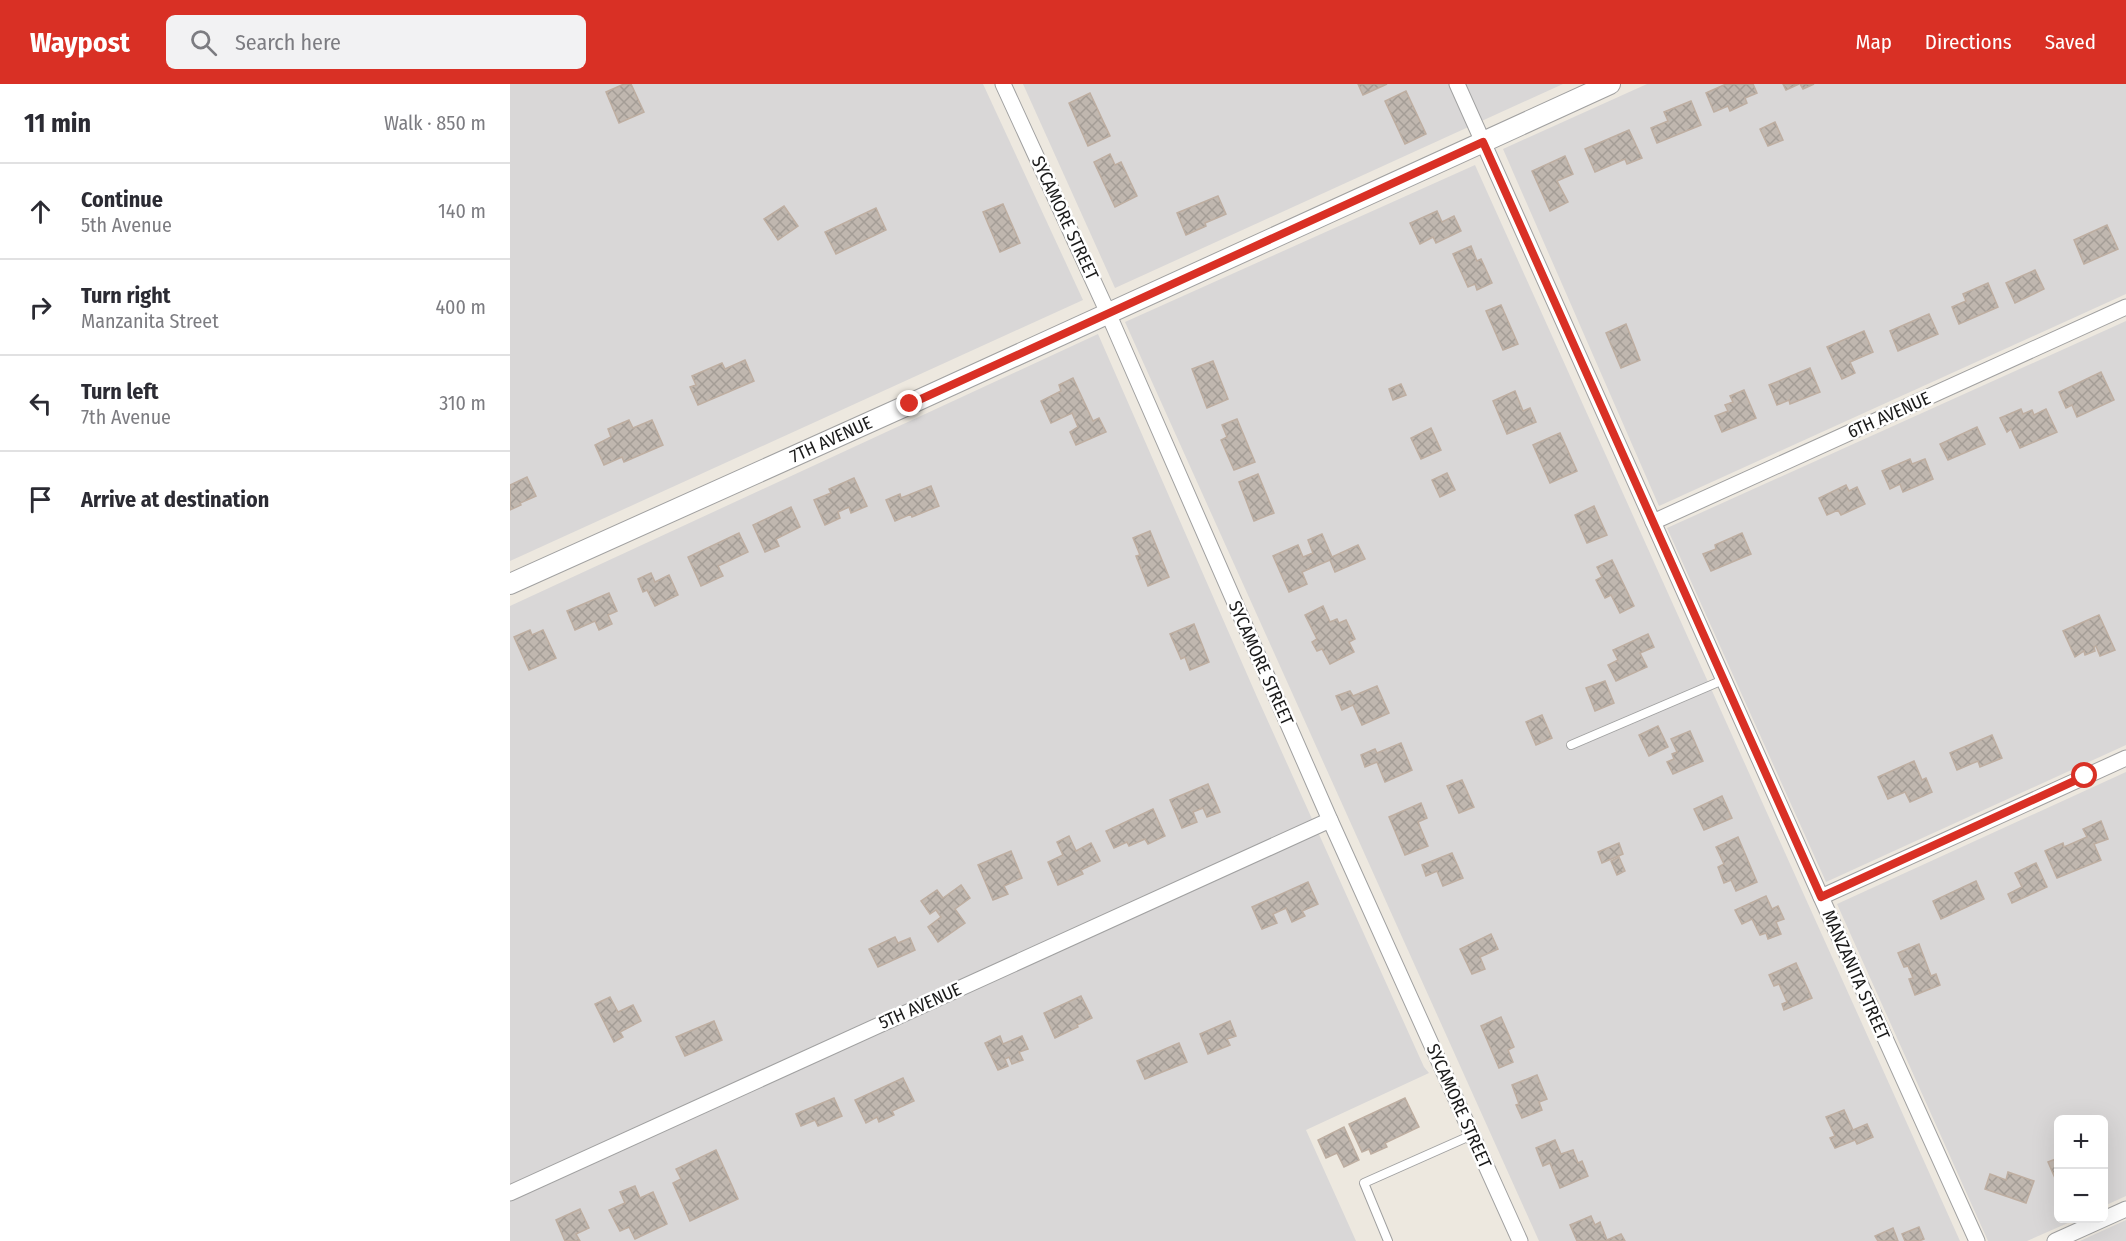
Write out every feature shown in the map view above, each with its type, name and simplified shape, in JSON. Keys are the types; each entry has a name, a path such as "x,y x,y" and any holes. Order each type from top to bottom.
{"street":[{"name":"SYCAMORE STREET","path":"1003,84 1108,312 1330,820 1520,1241"},
{"name":"MANZANITA STREET","path":"1457,84 1977,1241"},
{"name":"7TH AVENUE","path":"510,584 1610,84"},
{"name":"6TH AVENUE","path":"1653,522 2126,307"},
{"path":"1821,897 2126,758"},
{"name":"5TH AVENUE","path":"510,1193 1330,820"},
{"path":"2055,1241 2126,1209"}],"lane":[{"path":"1571,745 1723,680"},
{"path":"1388,1241 1364,1183 1472,1135"}],"shaded area":[{"path":"510,84 983,84 1083,300 510,561"},
{"path":"1023,84 1563,84 1115,288"},
{"path":"1647,84 2126,84 2126,294 1659,506 1503,149"},
{"path":"1475,165 1960,1241 1539,1241 1125,322"},
{"path":"2126,321 2126,745 1826,882 1667,528"},
{"path":"1098,334 1257,697 1424,1067 1429,1073 1306,1130 1356,1241 510,1241 510,606"},
{"path":"2126,772 2126,1196 2108,1204 2108,1115 2054,1115 2054,1223 2068,1223 2027,1241 1988,1241 1837,904"},
{"path":"2126,1220 2126,1241 2080,1241"}],"building":[{"path":"624,84 631,84 644,112 619,123 606,92"},
{"path":"1358,84 1387,84 1363,95"},
{"path":"1726,84 1753,84 1757,93 1745,98 1747,103 1730,111 1728,106 1714,112 1706,93"},
{"path":"1783,84 1799,84 1786,90"},
{"path":"1800,84 1814,84 1803,89"},
{"path":"1406,91 1426,134 1405,144 1385,101"},
{"path":"1090,93 1110,136 1088,146 1069,103"},
{"path":"1691,101 1701,125 1657,143 1651,128 1668,121 1664,112"},
{"path":"1775,122 1783,140 1768,146 1760,129"},
{"path":"1629,130 1642,158 1627,164 1625,159 1595,172 1585,149"},
{"path":"1110,154 1115,165 1121,162 1137,196 1115,207 1094,162"},
{"path":"1565,156 1573,174 1557,181 1568,202 1550,211 1532,171"},
{"path":"1218,196 1226,214 1186,235 1177,213"},
{"path":"1003,204 1020,243 1000,252 983,212"},
{"path":"784,206 798,226 778,240 764,219"},
{"path":"876,208 886,230 836,254 825,232"},
{"path":"1437,211 1442,222 1454,216 1461,231 1436,243 1433,237 1420,244 1410,223"},
{"path":"2107,225 2118,249 2084,264 2074,240"},
{"path":"1471,246 1477,261 1481,259 1492,283 1477,290 1475,284 1468,287 1453,254"},
{"path":"2035,270 2044,289 2015,303 2006,283"},
{"path":"1988,283 1998,307 1959,324 1952,307 1966,301 1963,294"},
{"path":"1501,305 1518,344 1503,350 1486,311"},
{"path":"1929,314 1938,334 1898,351 1890,331"},
{"path":"1626,324 1640,360 1621,368 1606,333"},
{"path":"1864,331 1873,352 1850,362 1855,373 1842,379 1827,347"},
{"path":"745,360 754,381 698,405 690,387 696,385 692,376 722,363 725,369"},
{"path":"1213,361 1228,399 1207,408 1192,369"},
{"path":"1810,368 1820,392 1790,404 1789,400 1777,405 1769,385"},
{"path":"2101,372 2114,400 2077,417 2072,405 2066,408 2059,392"},
{"path":"1073,378 1093,421 1099,418 1106,432 1076,445 1070,432 1078,427 1072,413 1051,423 1041,401 1061,391 1059,385"},
{"path":"1401,384 1406,395 1393,400 1389,389"},
{"path":"1744,390 1756,418 1722,432 1715,416 1728,411 1725,405 1733,402 1730,396"},
{"path":"1515,391 1523,411 1530,408 1536,422 1507,434 1493,401"},
{"path":"2021,409 2023,414 2032,410 2034,415 2046,409 2057,432 2020,448 2011,429 2007,432 2000,418"},
{"path":"1237,419 1255,462 1234,470 1221,440 1227,437 1222,425"},
{"path":"629,420 633,428 652,420 663,445 624,462 622,457 604,465 595,445 611,437 608,429"},
{"path":"1977,427 1985,444 1948,460 1940,444"},
{"path":"1431,428 1441,450 1421,459 1411,438"},
{"path":"1560,433 1577,471 1550,483 1533,445"},
{"path":"1910,459 1912,464 1925,459 1933,479 1903,492 1900,484 1890,489 1882,471"},
{"path":"1447,473 1455,490 1440,497 1432,480"},
{"path":"1258,474 1274,513 1254,521 1239,482"},
{"path":"527,477 536,496 510,510 510,485"},
{"path":"854,478 867,506 851,513 849,507 838,512 840,518 825,525 814,500 831,493 829,489"},
{"path":"1846,485 1849,491 1857,487 1865,504 1841,515 1838,510 1827,515 1819,498"},
{"path":"931,486 939,506 895,521 886,500 900,494 901,498"},
{"path":"1594,506 1607,535 1587,543 1575,515"},
{"path":"791,507 800,527 776,539 779,546 765,552 753,525"},
{"path":"1150,531 1169,577 1148,586 1136,556 1140,555 1133,538"},
{"path":"739,533 748,552 718,566 723,576 701,586 688,557"},
{"path":"1742,533 1751,554 1711,571 1703,554 1716,549 1715,545"},
{"path":"1322,534 1332,557 1358,545 1365,559 1335,572 1330,560 1302,572 1307,584 1289,592 1273,556 1298,545 1303,557 1313,553 1308,540"},
{"path":"1612,560 1634,606 1620,613 1611,595 1605,598 1596,580 1602,577 1597,567"},
{"path":"651,573 655,582 669,575 678,595 655,606 647,590 643,592 638,579"},
{"path":"609,593 617,611 608,615 612,624 599,630 595,621 575,630 567,611"},
{"path":"1323,606 1330,622 1337,619 1339,623 1346,620 1355,639 1349,642 1354,652 1330,664 1322,649 1317,651 1312,642 1317,639 1305,615"},
{"path":"2099,615 2115,650 2100,656 2096,646 2095,651 2085,655 2084,651 2075,657 2063,631"},
{"path":"1194,624 1209,662 1190,670 1185,657 1181,659 1170,634"},
{"path":"530,630 532,635 543,630 556,658 529,670 514,637"},
{"path":"1648,634 1654,647 1640,653 1647,667 1616,681 1608,665 1618,660 1613,650"},
{"path":"1605,681 1614,703 1595,711 1586,688"},
{"path":"1377,686 1389,713 1362,725 1353,705 1342,710 1336,696 1350,691 1353,696"},
{"path":"1542,715 1552,738 1536,745 1526,722"},
{"path":"1658,726 1668,747 1649,756 1639,735"},
{"path":"1690,731 1703,761 1673,774 1667,762 1674,759 1672,754 1677,752 1671,739"},
{"path":"1992,735 2002,758 1980,767 1978,761 1957,770 1950,753"},
{"path":"1401,743 1412,770 1385,782 1377,762 1365,767 1361,755 1375,749 1377,753"},
{"path":"1914,761 1922,780 1926,778 1932,792 1910,802 1905,792 1888,799 1878,777"},
{"path":"1462,780 1474,807 1459,813 1447,786"},
{"path":"1208,784 1220,812 1207,817 1203,808 1193,812 1197,822 1182,828 1170,800"},
{"path":"1722,796 1732,818 1704,830 1694,809"},
{"path":"1421,803 1427,818 1418,822 1428,846 1405,855 1389,817"},
{"path":"1153,809 1165,836 1148,844 1145,839 1129,846 1127,842 1114,848 1106,831"},
{"path":"2101,821 2108,839 2094,844 2101,860 2057,878 2045,851 2063,843 2064,847 2087,837 2083,829"},
{"path":"1069,836 1076,851 1091,843 1100,861 1081,870 1083,874 1058,885 1048,862 1063,855 1057,842"},
{"path":"1738,837 1757,882 1736,891 1731,880 1724,883 1718,867 1724,864 1716,847"},
{"path":"1619,843 1623,854 1602,863 1598,852"},
{"path":"1011,851 1022,878 1004,886 1008,894 993,900 978,865"},
{"path":"1452,853 1463,878 1443,886 1437,871 1426,876 1422,865"},
{"path":"1619,857 1625,871 1617,875 1611,861"},
{"path":"2036,863 2047,887 2012,903 2008,894 2022,887 2015,873"},
{"path":"1976,881 1984,899 1941,919 1933,901"},
{"path":"1308,882 1318,904 1302,911 1305,916 1292,922 1286,908 1273,914 1277,923 1262,929 1252,907"},
{"path":"961,885 970,898 955,909 965,923 938,942 928,927 941,917 936,910 930,914 921,901 937,890 943,898"},
{"path":"1766,896 1772,909 1778,906 1784,919 1776,922 1781,934 1768,939 1766,933 1760,935 1752,919 1742,924 1735,910"},
{"path":"1491,934 1498,949 1480,957 1485,969 1472,974 1460,949"},
{"path":"895,937 898,943 910,938 915,950 878,967 869,949"},
{"path":"1919,944 1931,976 1936,974 1940,985 1915,995 1909,979 1913,978 1908,966 1904,967 1898,953"},
{"path":"1796,963 1812,998 1784,1010 1782,1004 1787,1002 1779,984 1774,986 1769,975"},
{"path":"1081,996 1092,1018 1055,1038 1044,1013"},
{"path":"610,997 618,1012 633,1005 641,1021 620,1032 623,1037 614,1042 595,1004"},
{"path":"1501,1017 1514,1047 1508,1050 1513,1062 1499,1068 1481,1026"},
{"path":"714,1021 722,1040 685,1056 676,1037"},
{"path":"1230,1021 1236,1036 1227,1039 1230,1045 1208,1054 1200,1034"},
{"path":"1000,1036 1003,1044 1022,1036 1028,1049 1019,1052 1023,1060 1012,1064 1009,1057 1005,1059 1008,1066 998,1070 985,1043"},
{"path":"1179,1043 1187,1062 1145,1079 1137,1061"},
{"path":"1537,1075 1547,1099 1539,1102 1542,1110 1522,1118 1516,1105 1519,1104 1512,1085"},
{"path":"903,1078 914,1101 892,1111 894,1115 879,1122 877,1117 866,1123 855,1100"},
{"path":"834,1098 842,1116 818,1126 815,1120 801,1126 796,1114"},
{"path":"1405,1098 1419,1127 1385,1143 1387,1147 1371,1154 1369,1149 1362,1152 1349,1124"},
{"path":"1844,1110 1853,1130 1867,1124 1873,1137 1857,1144 1855,1140 1835,1148 1830,1138 1835,1136 1826,1117"},
{"path":"1344,1127 1359,1160 1344,1167 1337,1153 1326,1158 1318,1140"},
{"path":"1555,1140 1561,1154 1573,1150 1578,1163 1582,1161 1588,1176 1560,1188 1550,1163 1543,1166 1536,1148"},
{"path":"716,1150 738,1199 690,1221 673,1183 681,1179 676,1169"},
{"path":"2054,1160 2054,1176 2048,1162"},
{"path":"2008,1172 2034,1181 2026,1203 1985,1189 1990,1174 2006,1180"},
{"path":"635,1186 640,1198 653,1192 667,1224 635,1239 629,1227 620,1231 609,1210 625,1203 620,1192"},
{"path":"580,1209 589,1228 576,1234 580,1241 565,1241 556,1220"},
{"path":"1591,1216 1595,1225 1600,1222 1607,1240 1621,1234 1625,1241 1577,1241 1570,1225"},
{"path":"1919,1227 1924,1239 1905,1241 1902,1234"},
{"path":"1893,1228 1898,1241 1878,1241 1875,1236"}],"route":[{"path":"910,404 1483,142 1821,897 2085,776"}]}
